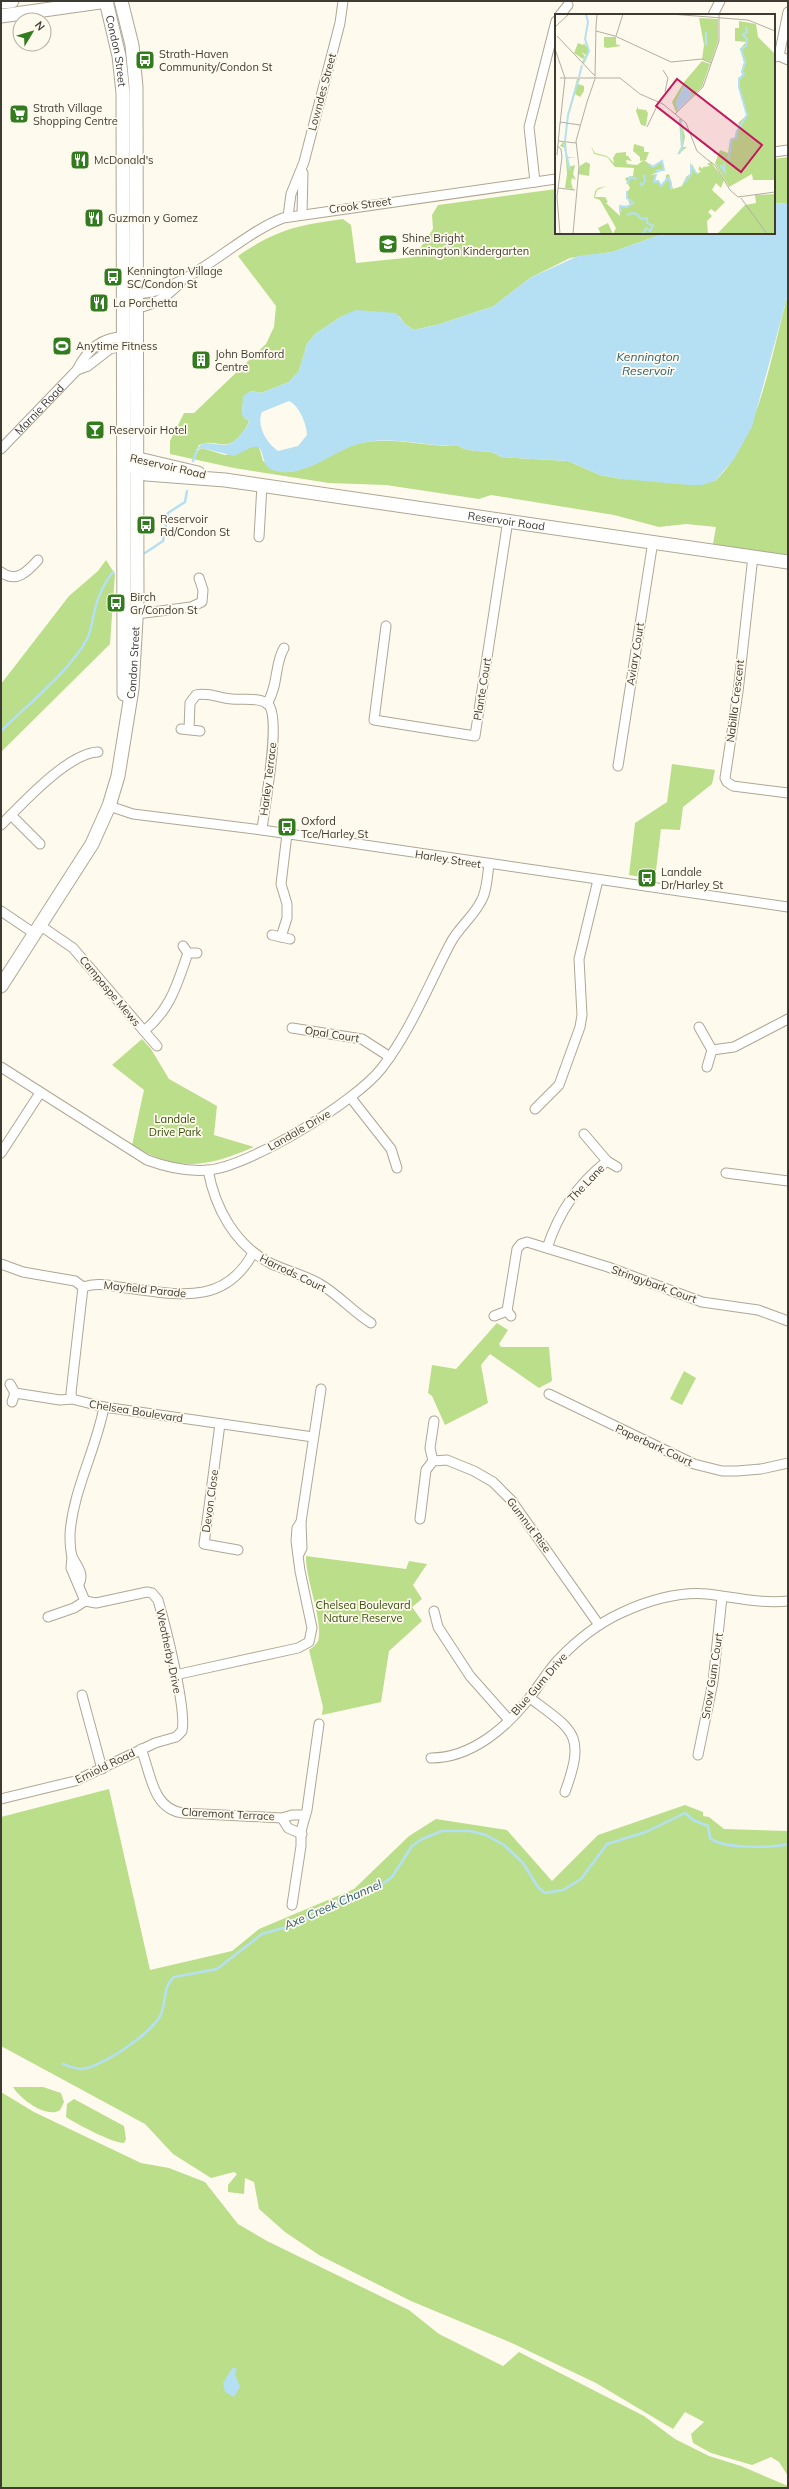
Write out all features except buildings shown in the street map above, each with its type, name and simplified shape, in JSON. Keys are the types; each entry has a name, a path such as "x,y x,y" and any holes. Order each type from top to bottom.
{"main road":[{"path":"1,2 12,1"},
{"path":"1,16 106,1"},
{"name":"Condon Street","path":"1,986 92,844 108,806 123,750 132,689 137,614 137,464 130,339 123,92 119,56 106,1"},
{"name":"Condon Street","path":"121,1 132,45 136,87 136,308 130,339 124,456 123,750"},
{"name":"Reservoir Road","path":"124,456 137,464 225,480 508,520 788,562"}],"street":[{"name":"Lowndes Street","path":"288,216 291,194 304,162 340,22 343,1"},
{"name":"Lowndes Street","path":"340,22 350,1"},
{"path":"714,14 720,1"},
{"path":"561,14 568,5"},
{"path":"788,12 776,57 788,60"},
{"path":"535,182 529,138 530,117 555,25"},
{"path":"775,152 788,150"},
{"name":"Lowndes Street","path":"302,214 304,162"},
{"name":"Crook Street","path":"136,294 151,293 182,280 254,231 288,216 555,180"},
{"name":"Crook Street","path":"136,308 157,301 172,292 182,280"},
{"name":"Marnie Road","path":"1,449 77,370 82,360 96,344 111,338 130,339"},
{"path":"259,537 262,485"},
{"name":"Plante Court","path":"386,626 374,720 475,736 508,520"},
{"name":"Aviary Court","path":"618,766 653,542"},
{"name":"Nabilla Crescent","path":"753,556 738,692 725,778 727,782 733,786 788,793"},
{"path":"1,572 10,577 19,576 38,560"},
{"path":"137,614 191,607 202,602 203,590 199,578"},
{"path":"200,731 185,729 190,703 196,695 205,693 232,699 260,701 267,704 276,686 279,656 284,648"},
{"name":"Harley Terrace","path":"262,830 273,751 273,713 267,704"},
{"path":"1,825 53,783 71,762 88,754 98,752"},
{"name":"Harley Street","path":"108,806 133,814 262,830 489,865 788,907"},
{"path":"12,815 40,845"},
{"path":"281,937 287,918 287,904 281,884 287,834"},
{"name":"Landale Drive","path":"1,1067 146,1160 172,1168 208,1170 234,1165 256,1155 351,1098 370,1081 390,1058 454,935 480,904 489,865"},
{"path":"535,1109 559,1085 580,1027 582,1015 579,959 598,880"},
{"name":"Campaspe Mews","path":"1,910 73,948 144,1031 160,1019 166,1008 189,951"},
{"path":"712,1050 734,1047 788,1019"},
{"path":"699,1027 712,1050 707,1067"},
{"name":"Opal Court","path":"292,1028 362,1039 390,1058"},
{"path":"144,1031 156,1046"},
{"path":"1,1153 40,1093"},
{"path":"351,1098 391,1150 397,1168"},
{"name":"The Lane","path":"584,1134 607,1161 617,1167"},
{"name":"The Lane","path":"547,1248 555,1225 568,1201 588,1178 607,1161"},
{"name":"Harrods Court","path":"208,1170 216,1200 227,1222 253,1253 269,1262 319,1284 371,1323"},
{"path":"726,1173 788,1181"},
{"name":"Stringybark Court","path":"494,1316 509,1314 516,1253 521,1244 528,1242 649,1282 702,1302 752,1308 788,1321"},
{"name":"Mayfield Parade","path":"83,1287 98,1284 181,1295 196,1294 216,1288 235,1278 245,1268 253,1253"},
{"path":"1,1264 24,1272 75,1280 83,1287 71,1394 72,1399"},
{"name":"Chelsea Boulevard","path":"12,1402 12,1388 60,1400 72,1399 104,1407 313,1437"},
{"path":"175,1675 298,1648 309,1642 312,1628 300,1571 296,1536 297,1528 301,1522 321,1389"},
{"name":"Paperbark Court","path":"549,1394 694,1464 722,1471 743,1471 788,1462"},
{"path":"85,1601 79,1584 82,1576 72,1556 70,1536 82,1477 100,1432 104,1407"},
{"path":"420,1519 426,1470 433,1461 430,1448 434,1421"},
{"name":"Devon Close","path":"220,1424 204,1544 238,1550"},
{"name":"Gumnut Rise","path":"433,1461 443,1459 464,1466 484,1476 502,1490 560,1566 599,1625"},
{"name":"Weatherby Drive","path":"45,1617 74,1608 85,1601 96,1603 147,1592 155,1596 160,1606 175,1675 183,1720 182,1731"},
{"name":"Blue Gum Drive","path":"431,1758 448,1757 466,1751 488,1738 509,1720 530,1698 557,1661 599,1625 643,1604 681,1595 706,1594 775,1602 788,1601"},
{"name":"Snow Gum Court","path":"698,1755 713,1682 722,1597"},
{"path":"434,1611 438,1626 470,1676 509,1720"},
{"path":"82,1695 102,1769"},
{"path":"530,1698 567,1726 576,1745 574,1766 565,1792"},
{"path":"292,1905 319,1724"},
{"name":"Erniold Road","path":"1,1799 69,1784 155,1742 176,1737 182,1731"},
{"name":"Claremont Terrace","path":"141,1749 157,1797 163,1805 171,1810 183,1813 282,1818 305,1815"},
{"name":"Claremont Terrace","path":"282,1818 288,1828 302,1834"}],"green space":[{"path":"788,157 788,204 775,203 775,159"},
{"path":"555,189 555,234 671,234 657,236 612,252 570,258 530,278 494,306 440,324 414,330 405,324 399,316 342,316 315,334 307,344 299,371 289,382 261,393 251,391 245,395 242,407 245,419 249,419 249,421 246,428 236,440 226,444 205,443 199,445 196,451 202,448 225,455 252,447 259,447 263,461 286,471 293,471 311,466 356,444 395,441 459,446 469,450 491,452 501,457 568,461 600,475 622,479 715,481 730,464 743,442 753,419 762,394 788,294 788,556 713,544 716,527 686,524 659,527 614,515 491,495 479,499 386,485 329,483 234,468 170,454 170,441 184,413 194,413 266,344 274,327 276,306 238,256 276,234 300,226 343,219 351,225 356,263 414,257 433,229 432,215 438,205"},
{"path":"106,560 115,574 110,644 1,752 1,684 69,596 98,571"},
{"path":"672,764 715,770 712,784 683,807 680,830 661,829 655,879 629,875 635,823 667,802"},
{"name":"Landale Drive Park","path":"142,1039 151,1049 169,1079 217,1106 214,1135 254,1147 222,1159 207,1163 193,1164 164,1160 132,1145 144,1090 112,1065"},
{"path":"497,1323 508,1330 499,1344 501,1347 549,1347 552,1381 539,1388 490,1354 481,1365 488,1403 445,1425 432,1396 428,1393 432,1365 456,1369"},
{"path":"684,1371 696,1378 682,1405 670,1399"},
{"name":"Chelsea Boulevard Nature Reserve","path":"306,1556 406,1569 409,1561 427,1564 413,1585 422,1599 412,1607 422,1621 389,1651 381,1702 322,1715 323,1707 309,1650 318,1641 319,1623 308,1576"},
{"path":"109,1789 150,1970 232,1951 259,1929 354,1889 409,1836 436,1819 507,1830 552,1881 598,1835 685,1805 703,1812 703,1816 709,1817 724,1829 788,1831 788,2476 779,2462 771,2457 752,2465 711,2453 693,2443 691,2434 704,2422 685,2412 673,2429 596,2383 514,2344 411,2301 319,2255 285,2232 259,2209 254,2182 245,2178 244,2194 228,2192 228,2185 237,2174 234,2172 211,2178 173,2154 145,2124 1,2046 1,1817"},
{"path":"13,2087 43,2087 61,2093 64,2102 60,2110 55,2112 41,2110 21,2097"},
{"path":"1,2092 34,2112 141,2163 169,2168 205,2182 238,2224 267,2241 409,2310 439,2334 503,2366 519,2352 644,2416 675,2439 709,2456 741,2466 788,2486 788,2488 1,2488"},
{"path":"74,2099 124,2126 126,2139 124,2143 103,2137 66,2117 67,2104"}],"water":[{"name":"Kennington Reservoir","path":"775,203 788,204 788,294 752,427 734,459 715,481 702,485 689,485 622,479 600,475 568,461 501,457 492,452 464,449 459,446 402,441 367,442 356,445 314,465 292,472 281,472 270,469 265,463 259,447 252,447 234,456 202,448 195,450 203,443 224,445 232,443 246,428 249,420 246,420 242,415 243,396 251,391 261,393 289,382 299,371 307,344 315,334 342,316 356,310 396,313 405,324 414,330 440,324 494,306 530,278 578,256 612,252 657,236 671,234 775,234","holes":["289,401 296,407 306,426 307,435 298,446 278,451 270,444 264,434 260,423 262,412"]},
{"path":"233,2367 237,2369 235,2374 240,2387 234,2397 225,2392 223,2383"}],"waterway":[{"path":"193,461 197,451"},
{"path":"145,553 163,541 168,513 185,502 187,491"},
{"path":"1,731 59,675 79,651 90,633 95,608 99,597 113,572"},
{"name":"Axe Creek Channel","path":"63,2064 81,2069 100,2063 112,2056 137,2039 156,2022 163,2009 168,1985 174,1977 217,1969 262,1934 297,1924 344,1900 381,1885 392,1877 412,1846 422,1839 442,1831 470,1831 486,1835 504,1845 523,1863 538,1887 545,1893 563,1890 581,1879 607,1844 646,1832 685,1813 693,1820 708,1826 710,1838 716,1842 747,1847 788,1844"}],"place":[{"name":"Strath-Haven Community/Condon St","path":"145,60"},
{"name":"Strath Village Shopping Centre","path":"19,114"},
{"name":"McDonald's","path":"80,160"},
{"name":"Guzman y Gomez","path":"94,218"},
{"name":"Shine Bright Kennington Kindergarten","path":"388,244"},
{"name":"Kennington Village SC/Condon St","path":"113,277"},
{"name":"La Porchetta","path":"99,303"},
{"name":"Anytime Fitness","path":"62,346"},
{"name":"John Bomford Centre","path":"201,360"},
{"name":"Reservoir Hotel","path":"95,430"},
{"name":"Reservoir Rd/Condon St","path":"146,525"},
{"name":"Birch Gr/Condon St","path":"116,603"},
{"name":"Oxford Tce/Harley St","path":"287,827"},
{"name":"Landale Dr/Harley St","path":"647,878"}]}
